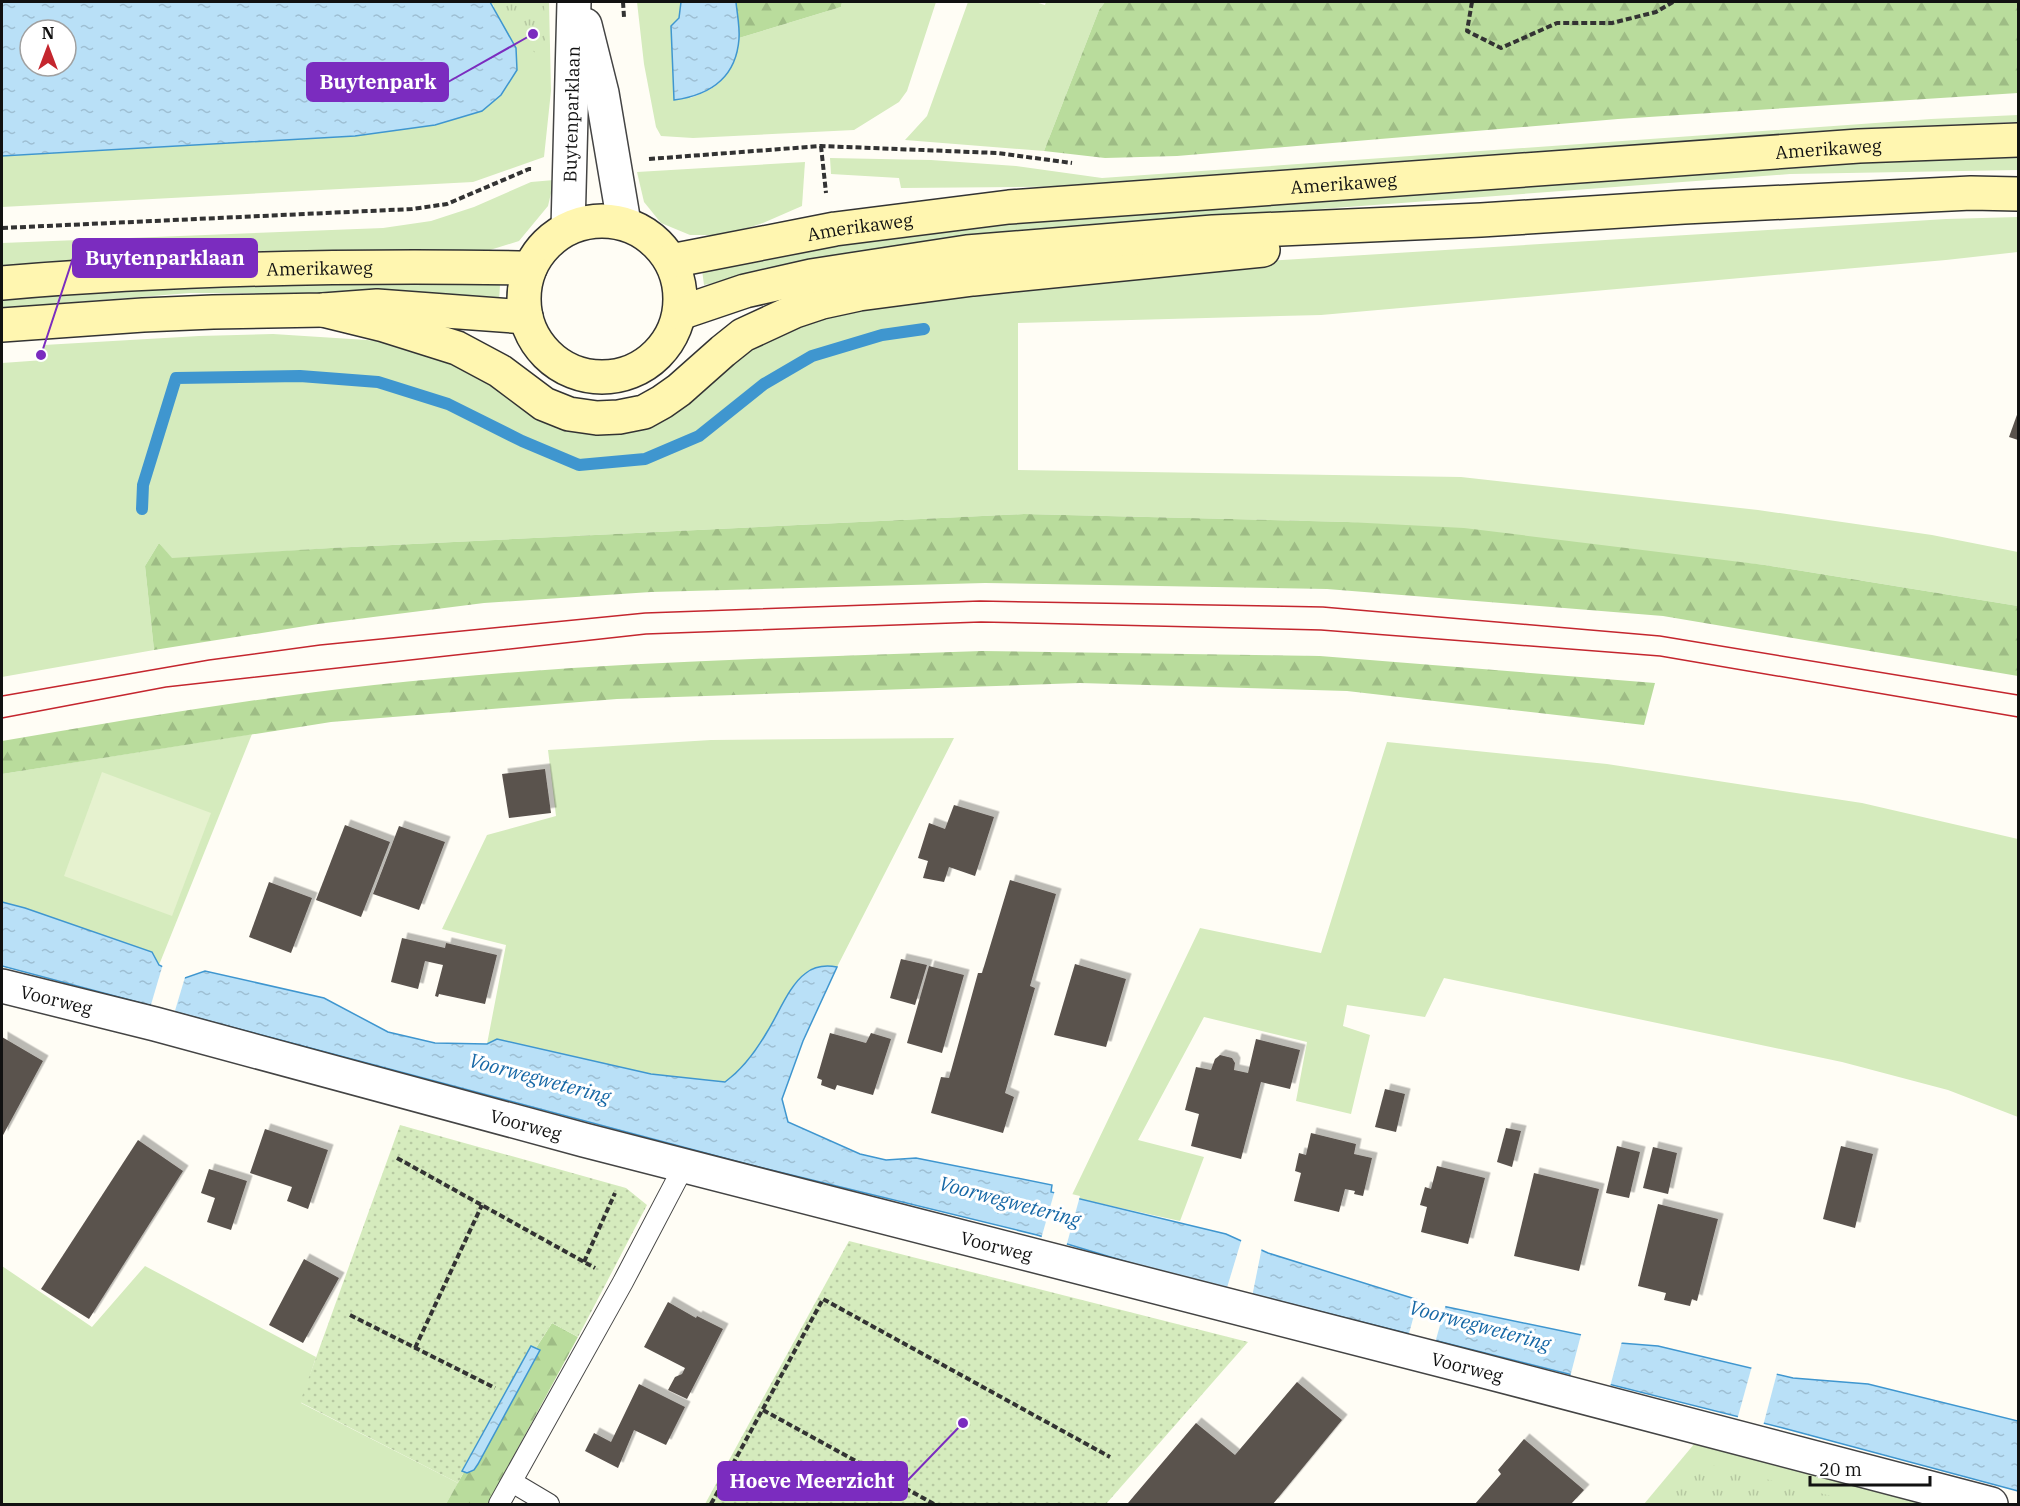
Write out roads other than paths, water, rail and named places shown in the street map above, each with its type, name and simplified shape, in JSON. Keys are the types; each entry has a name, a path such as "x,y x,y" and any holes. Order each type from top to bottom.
{"main road":[{"name":"Amerikaweg","path":"671,261 835,229 1009,207 1836,148 2019,140"},
{"path":"680,313 745,291 812,276 967,252 1214,232 1971,193 2019,194"},
{"path":"595,221 624,223 643,231 659,244 671,261 680,286 680,313 675,329 657,356 643,366 612,377 580,374 564,368 551,358 531,333 524,300 530,268 539,252 568,228 595,221"},
{"path":"324,310 384,325 457,348 500,372 544,404 568,414 597,418 619,417 644,412 662,402 743,335 795,311 822,302 859,294 973,279 1273,249 1330,227"},
{"name":"Amerikaweg","path":"2,283 85,276 318,268 421,266 530,268"},
{"path":"2,325 213,312 324,310 377,306 526,316"}],"street":[{"name":"Buytenparklaan","path":"568,228 574,2"},
{"name":"Buytenparklaan","path":"579,2 602,93 624,223"},
{"name":"Voorweg","path":"2,986 155,1024 684,1166 1991,1504"}],"lane":[{"path":"499,1504 623,1282 684,1166"},
{"path":"512,1482 549,1504"}],"water":[{"path":"2,2 490,2 516,48 517,70 501,95 482,111 435,125 355,136 2,156"},
{"path":"681,2 736,2 739,39 733,64 719,82 699,94 674,100 671,26 679,18"},
{"name":"Voorwegwetering","path":"2,902 152,952 159,965 185,978 205,971 324,998 388,1032 435,1043 487,1044 497,1039 651,1074 725,1082 754,1053 789,992 800,978 817,967 837,967 803,1041 782,1099 788,1122 860,1154 886,1160 916,1158 1052,1185 1051,1192 1226,1234 1268,1253 1428,1303 1620,1343 1658,1346 1793,1378 1868,1384 2018,1421 2018,1491 1783,1428 1144,1267 1037,1235 747,1164 2,966"},
{"path":"531,1346 540,1350 478,1464 474,1470 467,1473 462,1471"}],"waterway":[{"path":"142,509 143,485 176,378 300,376 378,382 448,404 522,441 579,465 645,459 699,436 764,384 812,356 882,335 924,329"}],"tram line":[{"path":"2,696 209,660 320,645 645,613 980,601 1323,607 1660,636 2018,695"},
{"path":"2,718 166,687 646,634 981,622 1321,630 1660,656 2018,717"}],"place":[{"name":"Buytenpark","path":"533,34"},
{"name":"Buytenparklaan","path":"41,355"},
{"name":"Hoeve Meerzicht","path":"963,1423"}]}
